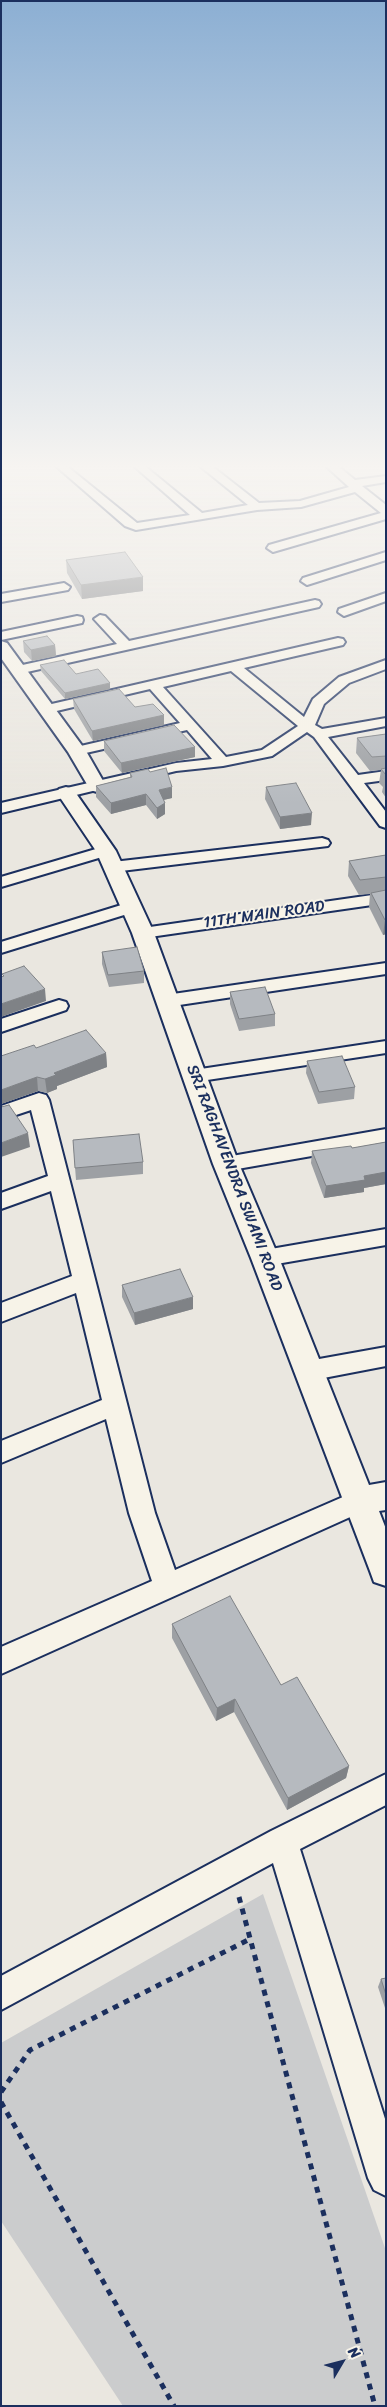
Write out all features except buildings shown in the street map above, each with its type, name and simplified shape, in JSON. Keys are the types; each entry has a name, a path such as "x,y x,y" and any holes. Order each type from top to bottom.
{"street":[{"path":"1,598 64,587"},
{"path":"344,612 386,597"},
{"path":"18,670 315,604"},
{"path":"100,619 126,646"},
{"path":"1,636 77,620"},
{"path":"48,709 338,642"},
{"path":"1,646 77,751 97,786"},
{"path":"313,730 318,702 344,680 386,664"},
{"path":"233,666 313,730 355,780 386,823"},
{"path":"344,680 386,673"},
{"path":"154,685 224,762"},
{"path":"1,808 176,768 224,762 267,753 313,730 386,722"},
{"path":"77,751 190,725"},
{"path":"355,780 386,775"},
{"name":"SRI RAGHAVENDRA SWAMI ROAD","path":"66,793 110,859 143,933 226,1164 265,1258 308,1371 372,1498 386,1571"},
{"path":"1,882 110,859 322,843"},
{"name":"11TH MAIN ROAD","path":"143,933 386,898"},
{"path":"1,948 131,907"},
{"path":"166,1001 386,968"},
{"path":"1,1026 58,1006"},
{"path":"194,1076 386,1047"},
{"path":"1,1113 40,1100 142,1514 167,1586"},
{"path":"226,1164 386,1136"},
{"path":"1,1201 60,1180"},
{"path":"265,1258 386,1237"},
{"path":"1,1313 84,1281"},
{"path":"308,1371 386,1356"},
{"path":"1,1452 115,1405"},
{"path":"1,1661 167,1586 372,1498"},
{"path":"1,1994 282,1842 386,1789"},
{"path":"282,1842 386,2178"}],"path":[{"path":"231,1870 374,2406"},
{"path":"1,2092 30,2050 250,1939"},
{"path":"1,2102 174,2406"}],"shaded area":[{"path":"263,1894 386,2251 386,2406 123,2406 1,2221 1,2043"}]}
